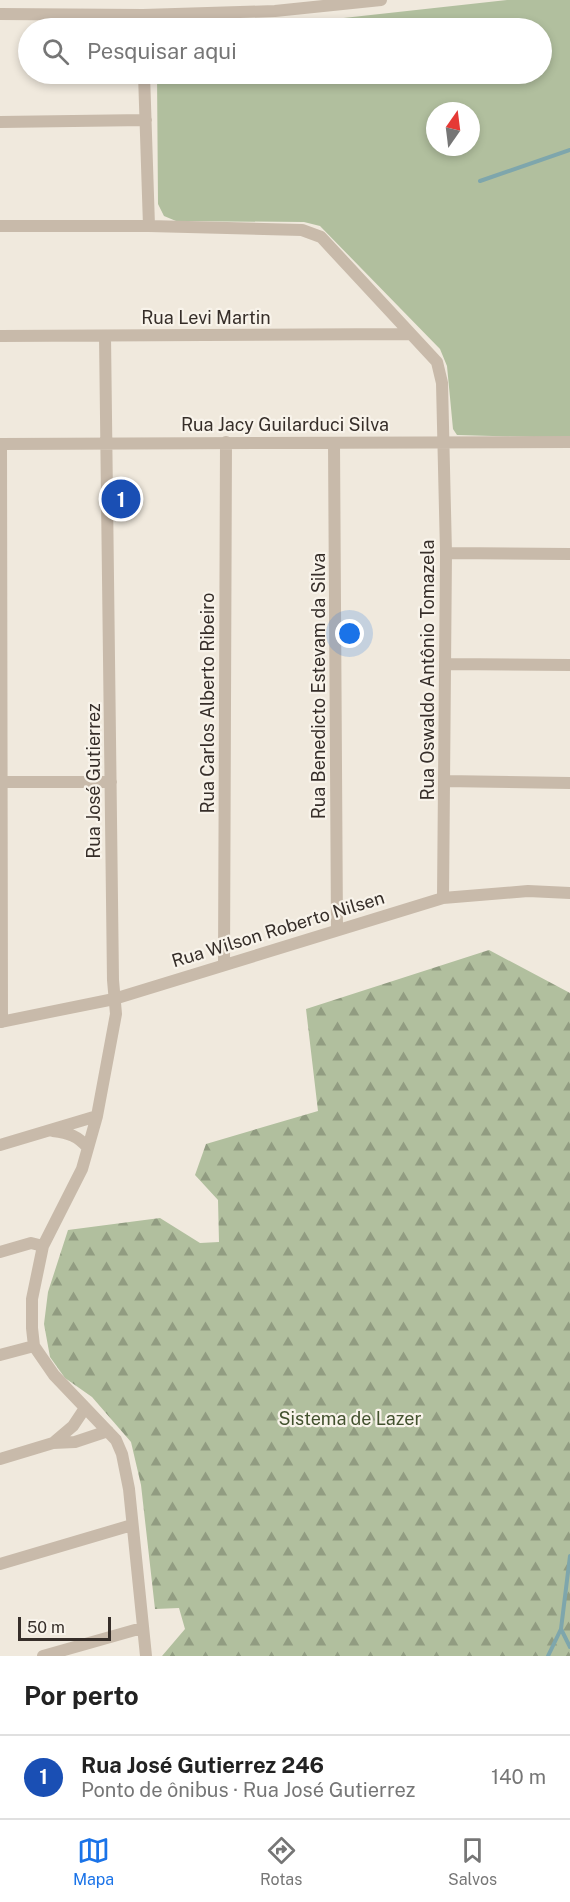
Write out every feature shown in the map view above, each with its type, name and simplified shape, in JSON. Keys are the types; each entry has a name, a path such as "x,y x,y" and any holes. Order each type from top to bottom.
{"street":[{"path":"0,14 142,15 381,0"},
{"path":"144,84 149,226"},
{"path":"0,122 146,120"},
{"name":"Rua Oswaldo Antônio Tomazela","path":"0,226 149,226 302,230 321,237 437,362 442,383 446,553 443,898"},
{"name":"Rua Levi Martin","path":"0,336 411,334"},
{"name":"Rua José Gutierrez","path":"34,1346 32,1299 43,1246 82,1168 97,1116 116,1014 105,336"},
{"name":"Rua Carlos Alberto Ribeiro","path":"224,964 226,442"},
{"name":"Rua Benedicto Estevam da Silva","path":"334,442 337,929"},
{"name":"Rua Jacy Guilarduci Silva","path":"0,444 570,442"},
{"path":"0,444 1,1022"},
{"path":"446,553 570,554"},
{"path":"445,664 570,664"},
{"path":"1,782 111,782"},
{"path":"444,782 570,783"},
{"name":"Rua Wilson Roberto Nilsen","path":"1,1022 114,999 443,898 528,891 570,892"},
{"path":"0,1145 97,1116"},
{"path":"49,1130 68,1133 80,1139 88,1148"},
{"path":"0,1252 31,1243 43,1246"},
{"path":"0,1355 34,1346 54,1375 108,1431 122,1454 129,1489 146,1656"},
{"path":"53,1443 73,1426 85,1408"},
{"path":"0,1459 53,1443 75,1442 108,1431"},
{"path":"0,1564 132,1525"},
{"path":"44,1656 142,1628"}],"green space":[{"path":"507,0 570,0 570,438 457,435 453,429 447,366 440,349 320,226 304,222 176,221 164,216 158,204 157,84 552,84 552,18 343,18"},
{"name":"Sistema de Lazer","path":"489,950 570,993 570,1656 162,1656 185,1629 179,1608 155,1609 141,1485 131,1442 92,1397 65,1378 50,1357 44,1324 48,1292 68,1230 160,1218 200,1243 219,1242 218,1200 195,1175 206,1144 318,1111 306,1009"}],"waterway":[{"path":"480,181 570,150"},
{"path":"548,1656 561,1629 570,1556"},
{"path":"561,1629 570,1647"}],"place":[{"name":"Rua José Gutierrez 246","path":"121,499"}]}
